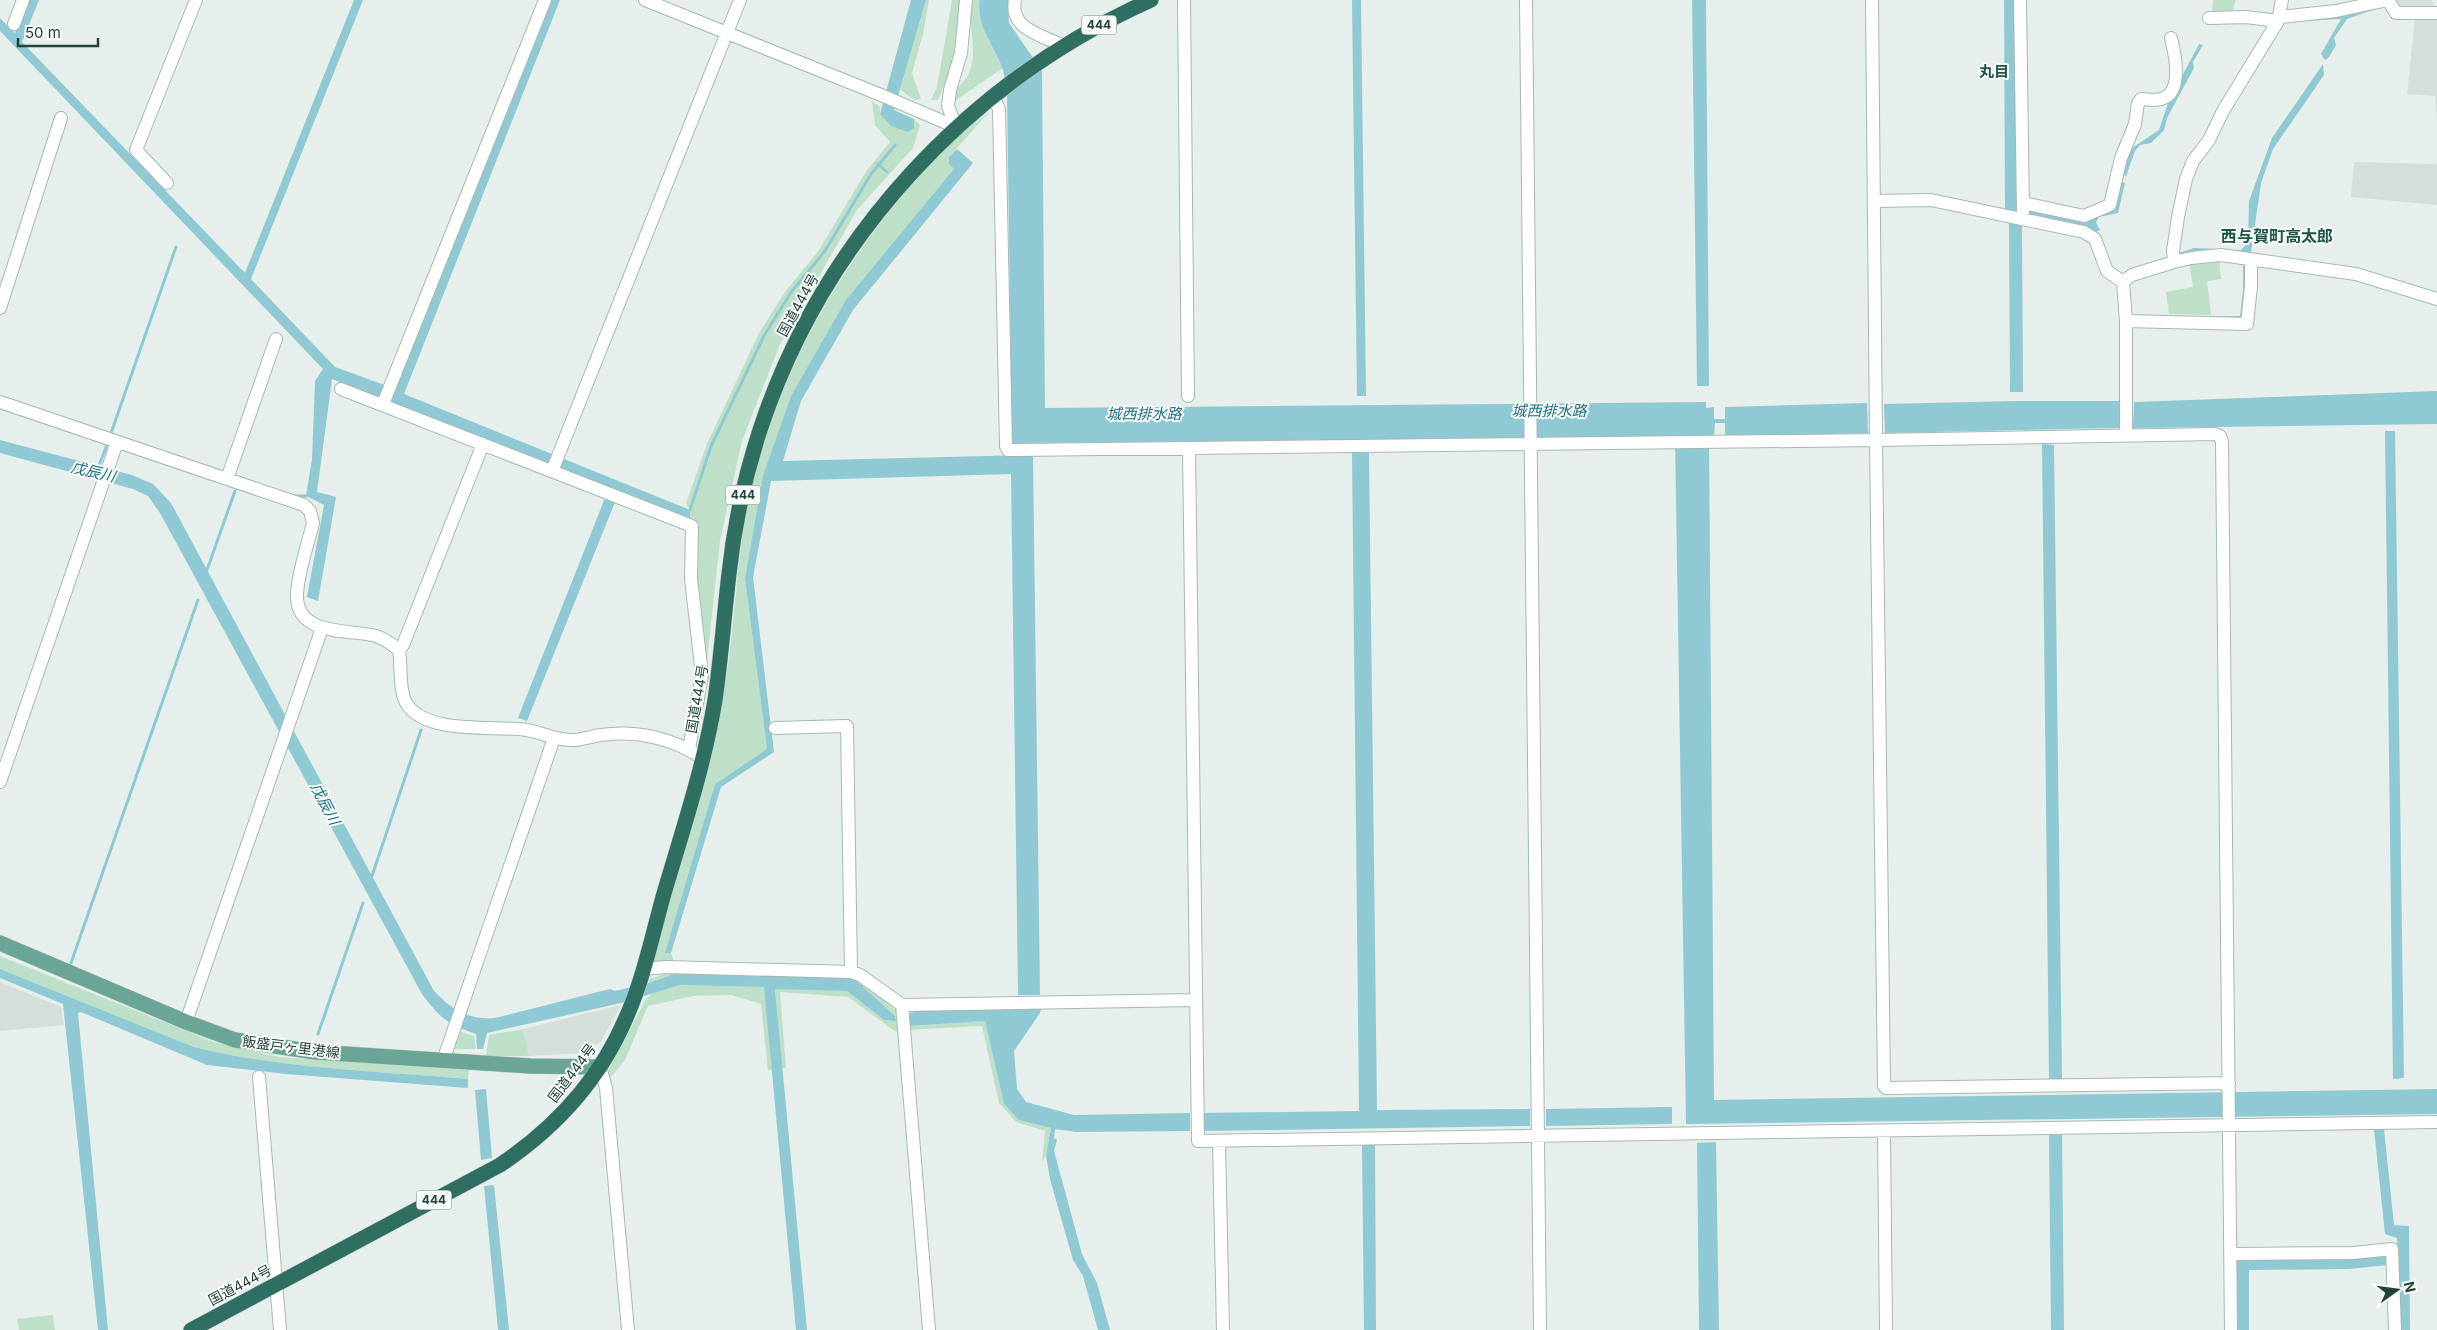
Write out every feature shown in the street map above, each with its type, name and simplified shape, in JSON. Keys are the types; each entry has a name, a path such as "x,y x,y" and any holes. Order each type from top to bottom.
{"highway":[{"name":"国道444号","path":"191,1330 500,1165 554,1123 579,1096 600,1067 628,1014 643,969 702,758 715,697 729,571 740,508 760,430 792,348 828,284 866,226 929,153 956,127 995,95 1063,46 1095,27 1151,0"}],"main road":[{"name":"飯盛戸ヶ里港線","path":"0,944 186,1022 235,1040 315,1052 530,1066 600,1067"}],"street":[{"path":"14,24 23,0"},
{"path":"167,183 136,150 196,0"},
{"path":"382,404 545,0"},
{"path":"645,0 899,102 956,127"},
{"path":"552,471 740,0"},
{"path":"956,127 948,106 961,53 966,0"},
{"path":"1015,0 1016,19 1023,28 1063,46"},
{"path":"1184,0 1188,396"},
{"path":"1526,0 1540,1330"},
{"path":"1872,0 1875,419 1884,1086 1886,1088 2229,1084"},
{"path":"2020,0 2023,219"},
{"path":"2174,262 2173,251 2178,217 2186,179 2193,161 2209,140 2223,111 2279,19 2282,0"},
{"path":"2209,18 2246,17 2279,19 2336,11 2388,0 2396,13 2437,13"},
{"path":"2022,203 2084,216 2110,205 2121,158 2136,124 2138,103 2141,99 2161,100 2169,94 2176,78 2176,61 2171,38"},
{"path":"995,95 999,109 1006,446 1008,450 1530,442 1714,444 2215,434 2220,436 2222,442 2231,1330"},
{"path":"0,308 61,118"},
{"path":"1874,201 1931,200 2084,232 2095,239 2107,271 2123,282"},
{"path":"2123,282 2132,274 2174,262 2221,255 2356,274 2437,299"},
{"path":"2126,321 2247,324 2251,286 2251,260"},
{"path":"2123,282 2126,321 2126,436"},
{"path":"227,479 276,339"},
{"path":"341,389 692,526 691,579 702,675 689,749"},
{"path":"0,402 304,505 310,511 313,523 297,595 302,612 310,622 322,628 376,636 390,642 399,650"},
{"path":"0,782 109,464 112,440"},
{"path":"483,444 403,645 399,650 402,686 406,704 416,715 433,722 466,727 528,730 554,738 575,740 603,735 653,736 689,749 702,758"},
{"path":"1189,448 1198,1141 1884,1132 2437,1122"},
{"path":"186,1022 293,717 322,628"},
{"path":"775,728 847,726 851,972"},
{"path":"443,1061 554,738"},
{"path":"643,969 667,967 851,972 860,975 902,1006 1195,1000"},
{"path":"902,1006 930,1330"},
{"path":"600,1067 606,1088 628,1330"},
{"path":"259,1077 280,1330"},
{"path":"1884,1132 1886,1330"},
{"path":"1219,1142 1223,1330"},
{"path":"2231,1254 2353,1253 2392,1249 2395,1330"}],"shaded area":[{"path":"2392,0 2432,0 2437,16 2437,123 2435,96 2407,94 2415,18 2399,15"},
{"path":"2354,162 2437,164 2437,205 2351,197"},
{"path":"0,982 61,1007 64,1025 0,1031"},
{"path":"621,1005 601,1042 582,1053 529,1056 523,1029"}],"green space":[{"path":"926,0 929,0 923,34 912,73 921,99 915,100 900,90"},
{"path":"952,0 960,0 956,57 938,100 931,100 937,87"},
{"path":"971,0 980,0 988,40 1003,68 956,100 954,91 967,77 973,58"},
{"path":"2213,0 2236,0 2231,15 2212,15"},
{"path":"872,101 880,107 880,114 914,128 914,119 920,125 913,148 857,210 780,344 742,441 720,541 706,669 696,582 696,525 690,518 690,510 686,503 707,444 759,333 785,292 819,250 867,170 890,142 875,125"},
{"path":"989,112 949,157 949,164 954,169 791,396 745,579 767,749 715,784 666,953 671,953 674,961 652,963 711,755 725,685 740,551 747,507 759,457 775,409 795,363 818,318 844,274 873,232 938,155"},
{"path":"2219,259 2221,279 2207,281 2211,315 2169,314 2166,292 2193,287 2189,261"},
{"path":"0,956 214,1042 279,1057 469,1070 468,1079 296,1065 194,1047 0,969"},
{"path":"679,969 854,976 898,1012 899,1028 896,1032 848,997 780,992 786,1068 782,1068 775,988 847,991 884,1020 896,1021 895,1016 852,978 649,983 650,979"},
{"path":"680,985 765,987 772,1069 768,1071 761,1004 731,995 693,996 648,1006 625,1060 610,1078 608,1071 645,1001 652,993"},
{"path":"1041,1005 1041,1007 915,1011 908,1015 909,1026 985,1021 1004,1104 1019,1120 1051,1128 1046,1155 1042,1162 1045,1131 1016,1122 999,1103 982,1026 907,1030 905,1008"},
{"path":"523,1029 529,1056 486,1056 489,1035"},
{"path":"458,1031 474,1036 476,1049 452,1049"},
{"path":"53,1315 55,1330 19,1330 17,1319"}],"water":[{"path":"29,0 39,0 22,42 245,273 354,0 363,0 251,279 335,367 393,388 549,0 560,0 404,394 690,510 690,518 332,379 317,492 336,497 318,601 307,597 324,505 306,496 312,459 315,381 323,369 0,31 0,18 15,33"},
{"path":"911,0 926,0 894,110 914,119 914,128 908,132 891,126 880,114"},
{"name":"城西排水路","path":"980,0 1010,0 1008,6 1009,23 1042,71 1045,408 1706,402 1706,408 1714,407 1714,419 1725,419 1725,407 1867,403 1868,433 1725,437 1725,423 1715,423 1714,437 1709,437 1714,1100 2437,1089 2437,1114 1686,1124 1675,437 1012,443 1007,94 1002,67 980,18"},
{"path":"1352,0 1361,0 1366,396 1357,396"},
{"path":"1692,0 1706,0 1709,386 1697,386"},
{"path":"2004,0 2015,0 2016,213 2005,211"},
{"path":"2384,6 2347,19 2334,38 2336,45 2325,60 2321,54 2341,19 2283,22"},
{"path":"2199,44 2203,45 2193,62 2194,68 2167,118 2164,130 2151,143 2140,145 2135,151 2126,176 2121,174 2129,150 2159,130 2168,103"},
{"path":"2323,64 2324,75 2273,149 2261,183 2251,252 2245,255 2179,256 2179,253 2194,248 2241,250 2248,243 2249,201 2272,138"},
{"path":"957,149 973,163 853,310 801,401 783,461 1033,455 1040,995 1018,995 1011,474 771,481 753,577 774,752 721,787 671,953 665,953 715,784 767,749 745,579 763,476 791,396 846,300 954,169 949,164 949,157"},
{"path":"2119,181 2125,183 2118,213 2099,217 2096,222 2100,230 2094,233 2029,216 2030,210 2097,212 2115,209"},
{"path":"2009,223 2022,225 2023,392 2010,392"},
{"path":"2243,263 2246,266 2247,293 2242,319 2192,317 2240,316 2243,290"},
{"path":"2437,391 2437,424 2133,428 2134,402"},
{"path":"2119,401 2119,428 1885,433 1884,404"},
{"path":"2385,431 2395,431 2404,1078 2393,1079"},
{"name":"戊辰川","path":"0,440 132,475 153,484 171,503 434,991 447,1004 469,1015 495,1018 610,989 615,991 649,983 680,972 853,978 895,1016 896,1021 884,1020 847,991 775,989 807,1330 796,1330 764,987 680,985 621,1003 487,1033 483,1049 477,1049 476,1034 458,1027 439,1015 422,994 160,513 148,496 133,489 0,453"},
{"path":"2042,444 2054,445 2062,1079 2049,1079"},
{"path":"1352,453 1369,453 1377,1110 1530,1109 1530,1126 1203,1131 1203,1113 1359,1111"},
{"path":"605,498 615,502 527,721 518,718"},
{"path":"0,969 194,1047 296,1065 468,1079 468,1088 286,1074 207,1065 81,1012 78,1013 108,1330 98,1330 63,1004 0,978"},
{"path":"1041,1007 1040,1013 1014,1051 1017,1089 1026,1102 1074,1115 1190,1113 1190,1131 1077,1132 1055,1129 1054,1138 1057,1140 1054,1151 1082,1254 1097,1283 1110,1330 1098,1330 1083,1276 1073,1260 1050,1179 1046,1155 1051,1128 1019,1120 1004,1104 985,1021 909,1026 908,1015 915,1011"},
{"path":"486,1089 492,1158 481,1160 475,1090"},
{"path":"1672,1107 1672,1124 1546,1126 1546,1109"},
{"path":"2374,1129 2384,1129 2394,1225 2409,1226 2410,1330 2398,1330 2397,1238 2385,1234"},
{"path":"2049,1135 2062,1135 2064,1330 2051,1330"},
{"path":"1716,1142 1719,1330 1699,1330 1697,1143"},
{"path":"1375,1144 1376,1330 1364,1330 1362,1145"},
{"path":"494,1185 509,1330 498,1330 484,1186"},
{"path":"2386,1255 2387,1265 2349,1269 2249,1270 2249,1330 2237,1330 2237,1260"}],"waterway":[{"path":"690,510 711,446 765,334 792,291 825,251 871,174 895,145"},
{"path":"878,164 887,172"},
{"path":"110,436 176,247"},
{"name":"戊辰川","path":"98,468 108,442"},
{"path":"207,570 235,491"},
{"path":"294,496 306,496"},
{"path":"71,963 198,600"},
{"path":"372,876 421,730"},
{"path":"318,1034 363,903"}],"district":[{"name":"丸目","path":"1994,72"},
{"name":"西与賀町高太郎","path":"2277,236"}]}
